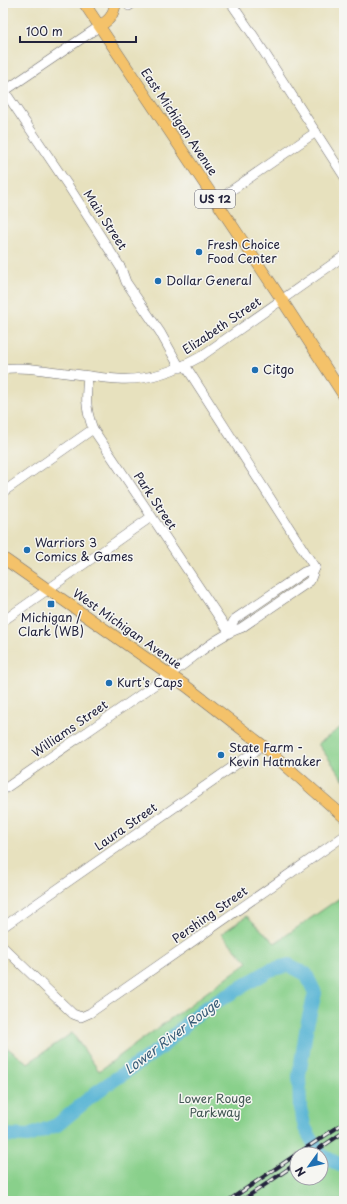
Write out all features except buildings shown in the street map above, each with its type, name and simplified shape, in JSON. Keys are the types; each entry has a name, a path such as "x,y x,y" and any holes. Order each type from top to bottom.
{"main road":[{"name":"East Michigan Avenue","path":"84,3 282,300 344,396"},
{"path":"100,26 113,16 116,3"},
{"name":"West Michigan Avenue","path":"3,558 170,675 261,744 344,817"}],"street":[{"path":"230,3 344,176"},
{"path":"3,91 100,26"},
{"name":"Main Street","path":"3,91 69,187 121,268 126,282 315,568"},
{"path":"230,192 316,132"},
{"name":"Elizabeth Street","path":"3,369 35,369 119,379 153,376 182,367 200,357 344,256"},
{"name":"Park Street","path":"88,376 86,400 88,417 93,429 229,632"},
{"path":"3,492 93,429"},
{"path":"3,622 151,517"},
{"name":"Williams Street","path":"3,790 170,675 229,632 232,622 235,619 304,572 315,568"},
{"name":"Laura Street","path":"3,927 254,752 261,744"},
{"name":"Pershing Street","path":"3,947 73,1014 81,1017 90,1013 344,836"}],"green space":[{"path":"344,725 344,780 318,744"},
{"name":"Lower Rouge Parkway","path":"344,895 344,1201 3,1201 3,1045 28,1063 72,1033 99,1071 248,962 221,934 247,916 275,943"}],"waterway":[{"name":"Lower River Rouge","path":"3,1135 28,1136 57,1125 98,1091 162,1047 191,1019 206,1008 270,970 289,965 306,974 315,993 307,1025 299,1076 300,1108 305,1128 315,1146"},
{"name":"Lower River Rouge","path":"329,1159 340,1165 344,1165"}],"railway":[{"path":"309,1146 344,1123"},
{"path":"323,1146 344,1132"},
{"path":"228,1201 289,1159"},
{"path":"241,1201 289,1168"}],"place":[{"name":"Fresh Choice Food Center","path":"199,252"},
{"name":"Dollar General","path":"158,281"},
{"name":"Citgo","path":"255,370"},
{"name":"Warriors 3 Comics & Games","path":"27,550"},
{"name":"Michigan / Clark (WB)","path":"51,604"},
{"name":"Kurt's Caps","path":"109,683"},
{"name":"State Farm - Kevin Hatmaker","path":"221,755"}]}
